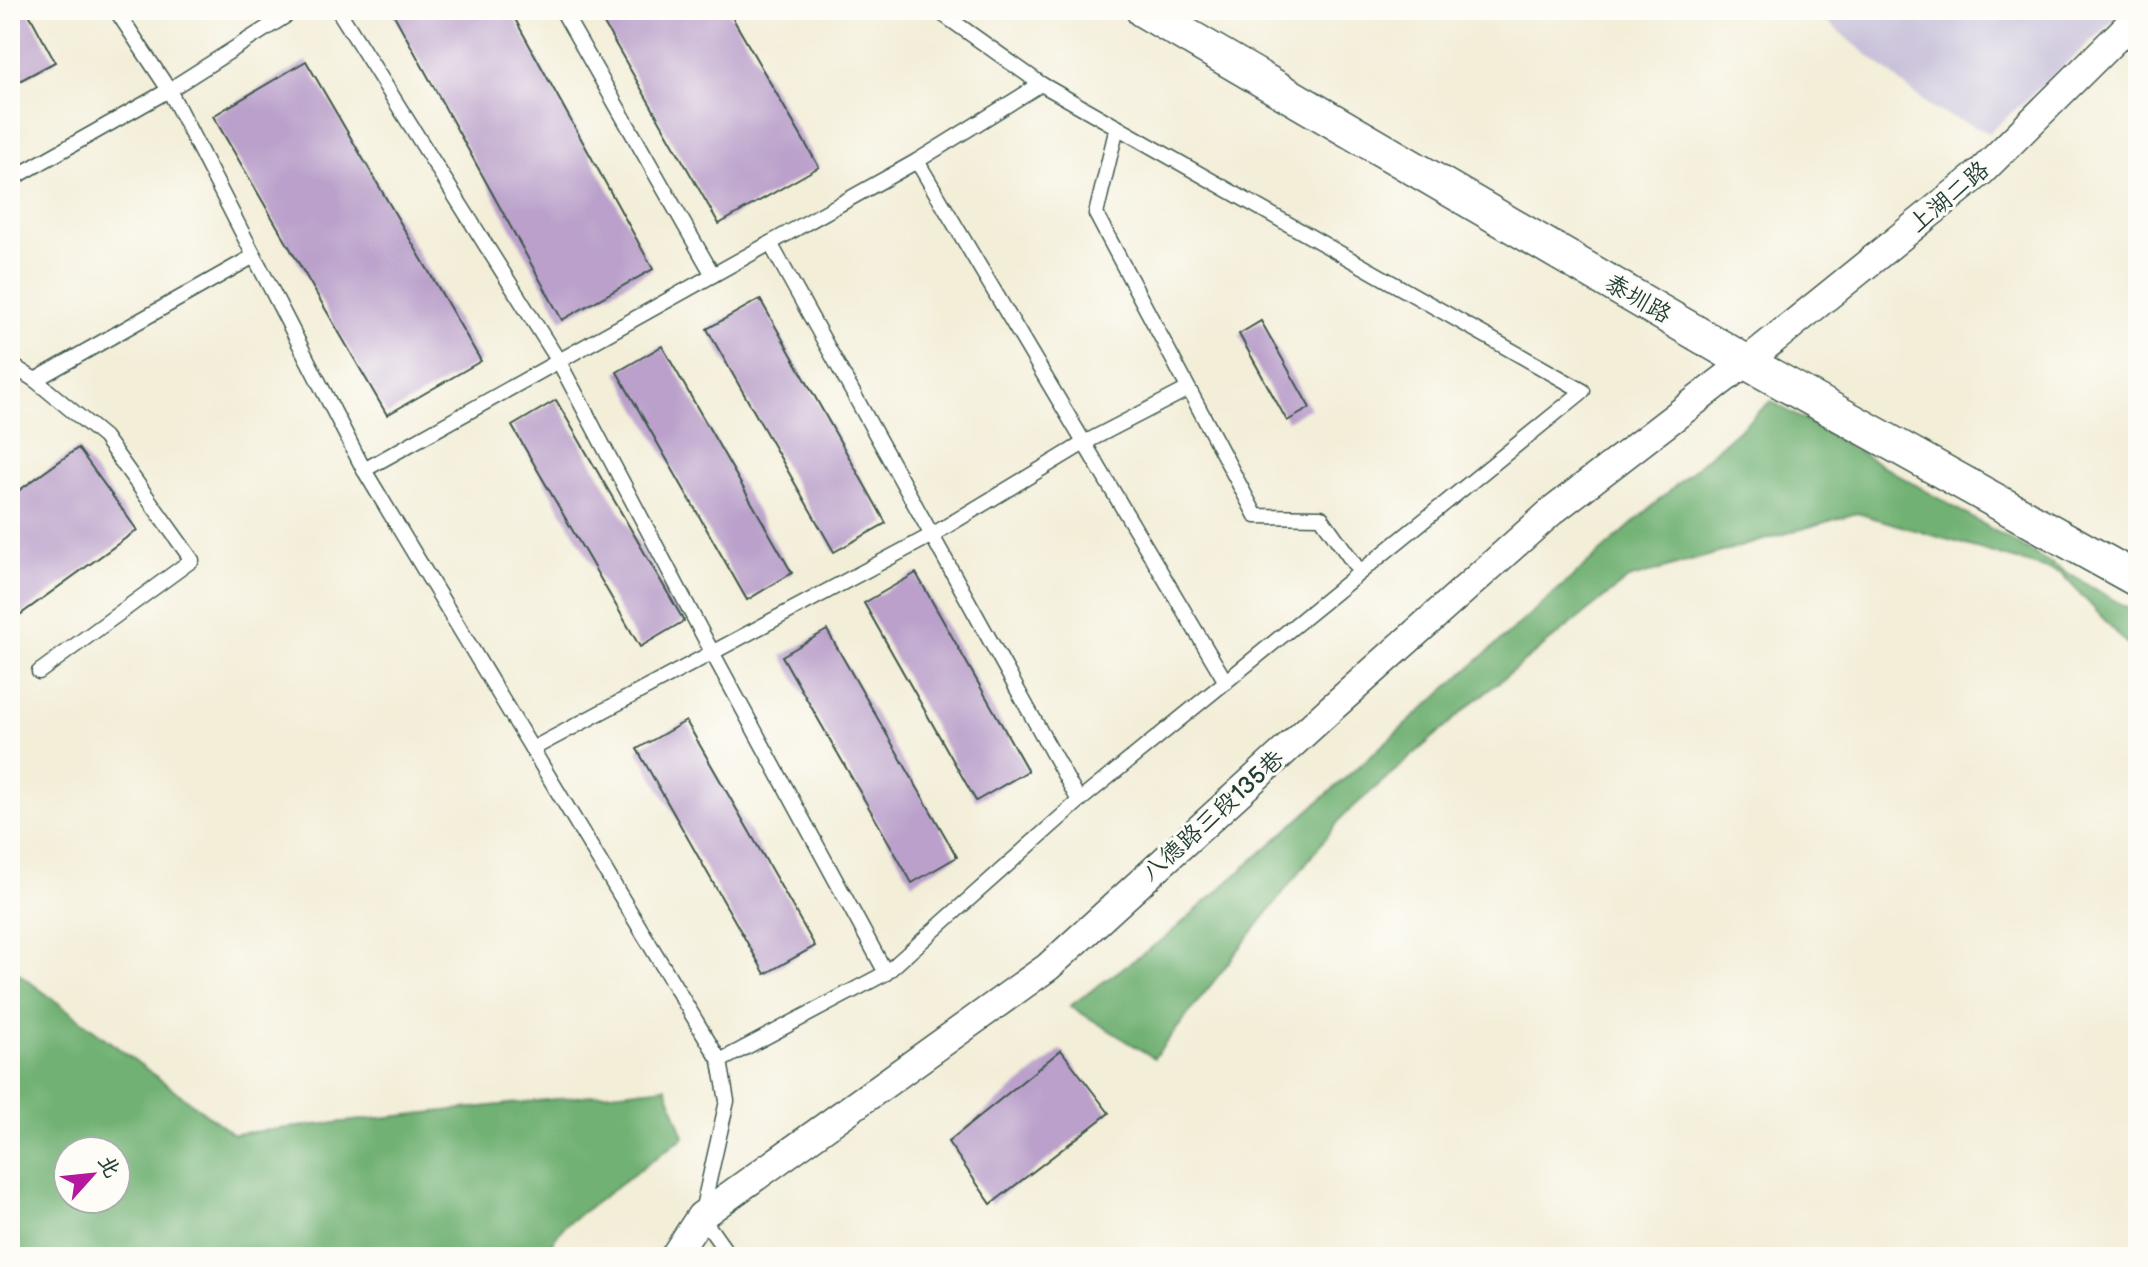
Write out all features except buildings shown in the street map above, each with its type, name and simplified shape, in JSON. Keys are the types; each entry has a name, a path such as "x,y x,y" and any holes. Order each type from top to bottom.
{"street":[{"name":"泰圳路","path":"1143,10 1746,362 2138,580"},
{"name":"上湖二路","path":"1746,362 1981,172 2138,16"},
{"name":"八德路三段135巷","path":"674,1257 701,1216 1048,967 1551,512 1746,362"}],"lane":[{"path":"116,10 169,90 364,470 720,1061 727,1101 701,1216 730,1257"},
{"path":"10,180 169,90 295,10"},
{"path":"338,10 558,360 886,973"},
{"path":"562,10 713,275"},
{"path":"720,1061 886,973 1079,801 1583,391 1041,84 937,10"},
{"path":"364,470 917,161 1041,84"},
{"path":"1117,127 1096,214 1256,516 1321,517 1360,572"},
{"path":"917,161 1226,682"},
{"path":"770,243 1079,801"},
{"path":"35,380 254,256"},
{"path":"10,364 35,380 104,437 192,560 39,672"},
{"path":"532,749 932,535 1084,443 1188,389"}],"shaded area":[{"path":"1813,10 2125,10 1989,133 1933,109"}],"green space":[{"path":"1771,401 2138,614 2138,656 2061,573 1857,513 1628,579 1476,700 1343,816 1154,1058 1070,1006 1166,937"},
{"path":"10,967 233,1134 666,1087 684,1137 564,1226 542,1257 10,1257"}]}
